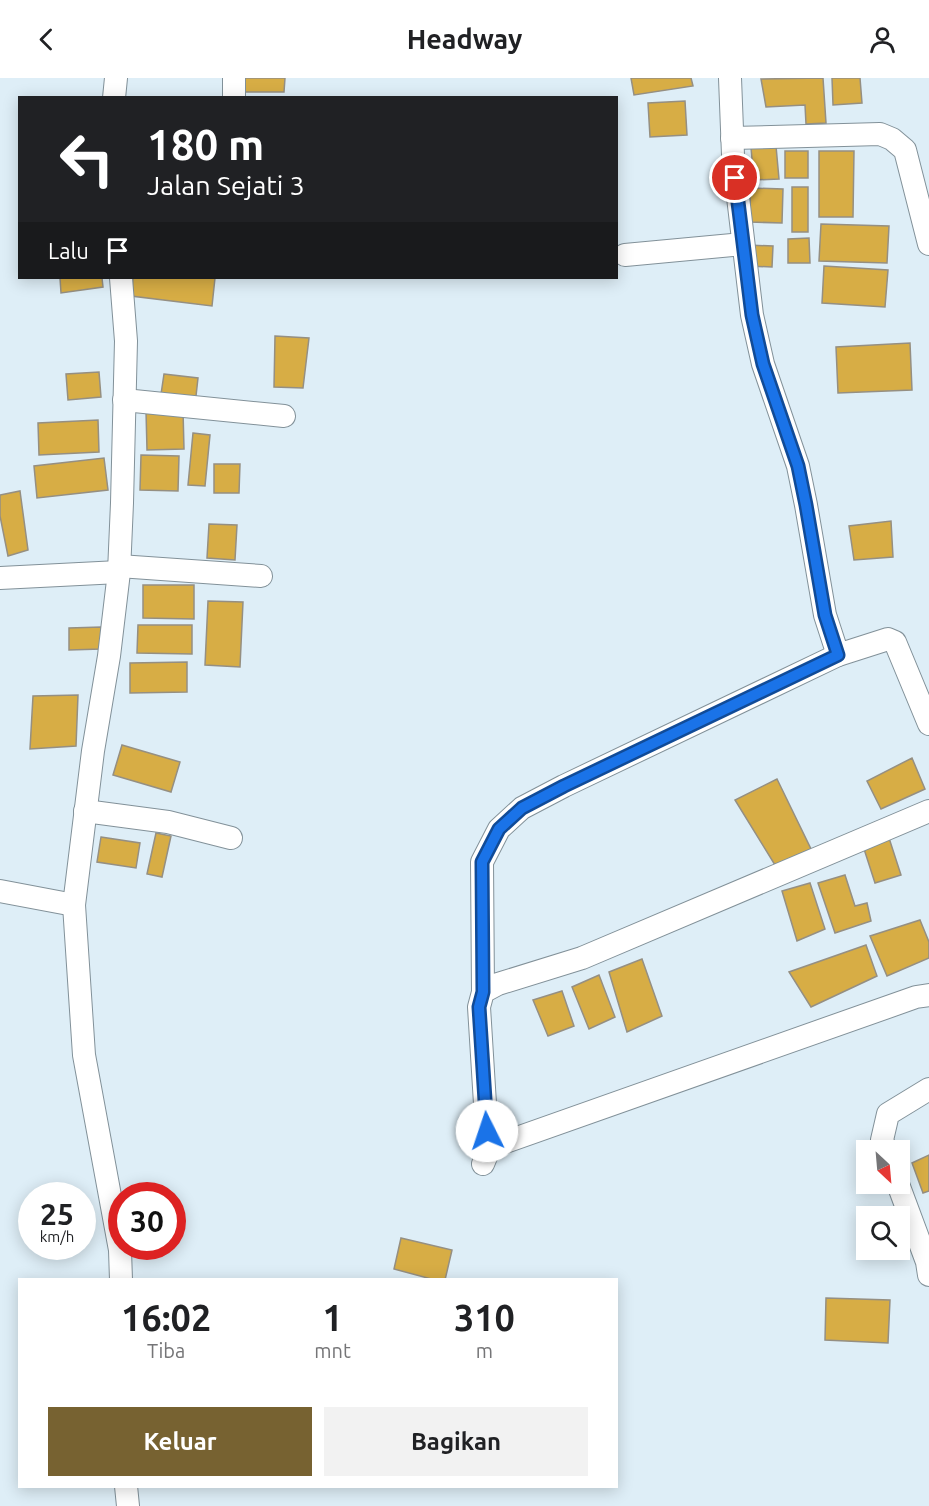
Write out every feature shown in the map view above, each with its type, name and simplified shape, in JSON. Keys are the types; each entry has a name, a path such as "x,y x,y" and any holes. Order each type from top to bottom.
{"street":[{"path":"114,96 116,78"},
{"path":"234,78 234,96"},
{"path":"730,78 733,156 752,315 763,364 798,466 825,615 838,655"},
{"path":"732,138 880,134 892,139 905,150 929,244"},
{"path":"624,255 743,244"},
{"path":"121,279 126,341 119,569 110,656 93,751 74,905 84,1055 120,1250 121,1278"},
{"path":"124,400 284,416"},
{"path":"0,578 119,569 261,576"},
{"path":"929,723 895,642 888,639 838,655 564,786 522,808 499,829 482,862 483,992 479,1007 485,1158 497,1145 905,1001 929,995"},
{"path":"86,811 168,822 231,838"},
{"path":"483,992 498,984 582,958 929,811"},
{"path":"0,891 74,905"},
{"path":"882,1140 888,1114 929,1089"},
{"path":"902,1194 927,1262 929,1275"},
{"path":"126,1488 128,1506"}],"building":[{"path":"243,78 285,78 284,92 243,92"},
{"path":"631,78 691,78 693,86 634,95"},
{"path":"823,78 826,123 806,124 805,105 766,107 761,79"},
{"path":"832,78 860,78 862,103 833,105"},
{"path":"685,101 687,135 650,137 648,103"},
{"path":"776,146 779,179 754,180 751,148"},
{"path":"785,151 808,151 808,178 785,178"},
{"path":"819,151 854,151 853,217 819,217"},
{"path":"792,187 808,187 808,232 792,232"},
{"path":"750,188 783,189 782,223 750,222"},
{"path":"821,224 889,226 887,263 819,261"},
{"path":"809,238 810,263 788,263 788,239"},
{"path":"747,245 773,246 772,267 747,266"},
{"path":"824,266 888,270 885,307 822,303"},
{"path":"60,279 102,279 103,287 61,293"},
{"path":"133,279 215,279 212,306 131,296"},
{"path":"275,336 309,338 303,388 274,387"},
{"path":"910,343 912,390 838,393 836,347"},
{"path":"99,372 101,397 68,400 66,374"},
{"path":"164,374 198,378 195,405 160,401"},
{"path":"183,410 184,449 147,450 146,411"},
{"path":"98,420 99,452 39,455 38,423"},
{"path":"193,433 210,435 205,486 188,485"},
{"path":"141,455 179,456 178,491 140,490"},
{"path":"104,458 108,490 37,498 34,466"},
{"path":"214,464 240,464 239,493 214,493"},
{"path":"20,491 28,550 8,556 0,516 0,495"},
{"path":"891,521 893,557 854,560 849,526"},
{"path":"209,524 237,525 235,560 207,558"},
{"path":"143,585 194,585 194,619 143,618"},
{"path":"208,601 243,602 240,667 205,665"},
{"path":"138,625 192,625 192,654 137,653"},
{"path":"101,627 101,649 69,650 69,628"},
{"path":"187,662 187,692 130,693 130,663"},
{"path":"78,695 76,746 30,749 33,696"},
{"path":"122,745 180,762 171,792 113,775"},
{"path":"912,758 925,789 881,809 867,781"},
{"path":"777,779 811,849 775,865 735,800"},
{"path":"156,833 171,836 162,877 147,874"},
{"path":"101,837 140,843 136,868 97,862"},
{"path":"889,838 901,875 875,883 864,849"},
{"path":"845,875 855,906 867,903 871,921 835,933 818,883"},
{"path":"810,883 825,929 797,941 782,891"},
{"path":"920,920 929,942 929,958 887,976 870,936"},
{"path":"866,945 877,976 811,1007 789,972"},
{"path":"642,959 662,1016 627,1032 609,972"},
{"path":"599,975 615,1017 589,1029 572,987"},
{"path":"562,991 574,1026 548,1036 533,1000"},
{"path":"929,1155 929,1191 923,1193 912,1163"},
{"path":"401,1238 452,1250 445,1278 428,1278 394,1269"},
{"path":"826,1298 890,1300 888,1343 825,1340"}],"route":[{"path":"487,1131 479,1007 483,992 482,862 499,829 522,808 564,786 838,655 825,615 798,466 763,364 752,315 735,178"}]}
